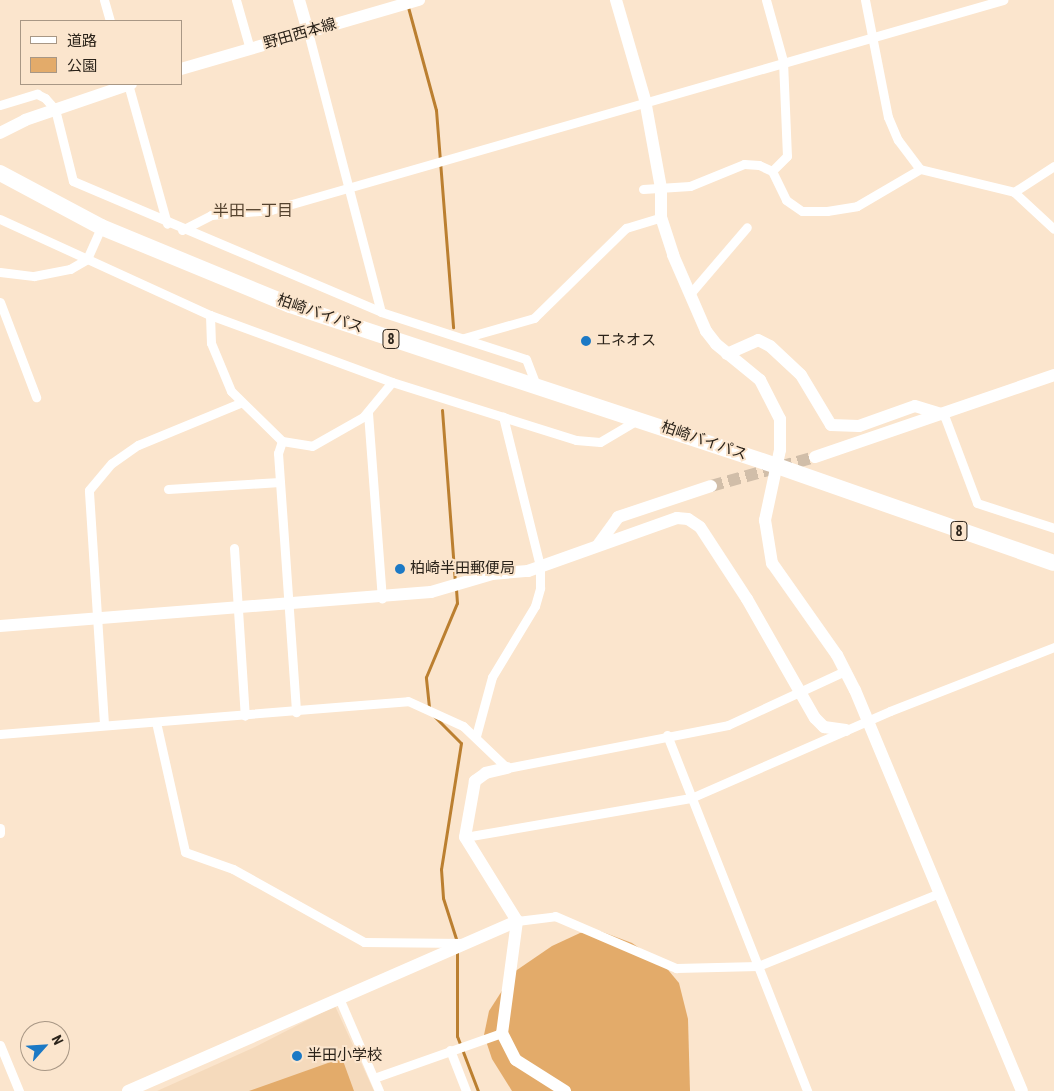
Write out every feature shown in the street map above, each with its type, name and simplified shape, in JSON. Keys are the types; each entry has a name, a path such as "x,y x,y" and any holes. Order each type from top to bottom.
{"highway":[{"name":"柏崎バイパス","path":"0,173 102,227 290,305 537,388 639,419 1054,563"},
{"name":"柏崎バイパス","path":"864,496 1054,554"}],"street":[{"path":"104,0 110,20"},
{"path":"236,0 250,49"},
{"path":"299,0 381,312"},
{"name":"野田西本線","path":"182,69 419,0"},
{"path":"616,0 646,100 661,188 661,217 689,295 706,331 727,354 760,380 776,404 782,436 765,520 767,549 784,584 845,670 1022,1091"},
{"path":"766,0 783,62 787,156 772,171"},
{"path":"864,0 888,117 898,140 920,169 1014,192 1054,229"},
{"path":"182,230 211,215 271,210 443,158 1003,0"},
{"path":"0,133 55,108 126,85"},
{"path":"129,85 167,224"},
{"path":"0,105 37,94 55,108 73,181 167,224 381,312 526,359 537,388"},
{"path":"644,189 690,186 744,164 772,171"},
{"path":"1014,192 1054,166"},
{"path":"772,171 786,200 802,211 819,211 857,206 920,169"},
{"path":"464,338 534,318 626,228 661,217"},
{"path":"0,219 210,315 392,382 576,440 600,442 639,419"},
{"path":"0,272 46,276 87,259 102,227"},
{"path":"689,295 747,227"},
{"path":"0,302 36,397"},
{"path":"210,315 211,343 240,403 282,442 312,446 368,413 392,382"},
{"path":"727,354 752,341 770,346 801,375 831,425 860,426 915,406 944,415"},
{"path":"815,457 944,415 1054,375"},
{"path":"104,724 88,496 96,480 138,445 240,403"},
{"path":"368,413 382,598"},
{"path":"944,415 977,503 1054,528"},
{"path":"476,736 492,677 536,606 540,566 503,417"},
{"path":"282,442 280,482 296,712"},
{"path":"168,489 280,482"},
{"path":"598,545 618,517 711,486"},
{"path":"0,626 288,606 431,592 540,566 677,518 688,519 700,528 747,599 798,692 824,727 846,730"},
{"path":"234,548 245,716"},
{"path":"465,837 691,798 846,730 1054,647"},
{"path":"565,1091 516,1060 502,1033 517,922 465,837 475,781 486,773 507,768 667,735 691,735 728,724 845,670"},
{"path":"0,734 104,724 296,712 408,701 422,703 476,736 507,768"},
{"path":"156,722 186,852 233,868 364,942 465,943"},
{"path":"667,735 807,1091"},
{"path":"0,828 0,833"},
{"path":"129,1091 465,943 517,922 555,916 676,968 758,966 940,893"},
{"path":"339,998 380,1091"},
{"path":"374,1078 502,1033"},
{"path":"0,1045 19,1091"},
{"path":"450,1050 466,1091"}],"shaded area":[{"name":"半田小学校","path":"335,1006 374,1091 157,1091 255,1047"}],"green space":[{"path":"600,931 632,943 664,965 679,983 688,1019 690,1091 512,1091 492,1059 484,1035 489,1011 514,972 552,946 580,933"},
{"path":"342,1058 354,1091 249,1091"}],"waterway":[{"path":"408,7 436,110 453,327"},
{"path":"442,410 455,582"},
{"path":"429,707 426,677 457,603 456,588"},
{"path":"431,713 461,743 441,869 443,898 457,942"},
{"path":"457,951 457,1036 478,1091"}],"tunnel":[{"path":"711,486 815,457"}],"place":[{"name":"エネオス","path":"586,341"},
{"name":"柏崎半田郵便局","path":"400,569"},
{"name":"半田小学校","path":"297,1056"}],"district":[{"name":"半田一丁目","path":"253,211"}]}
